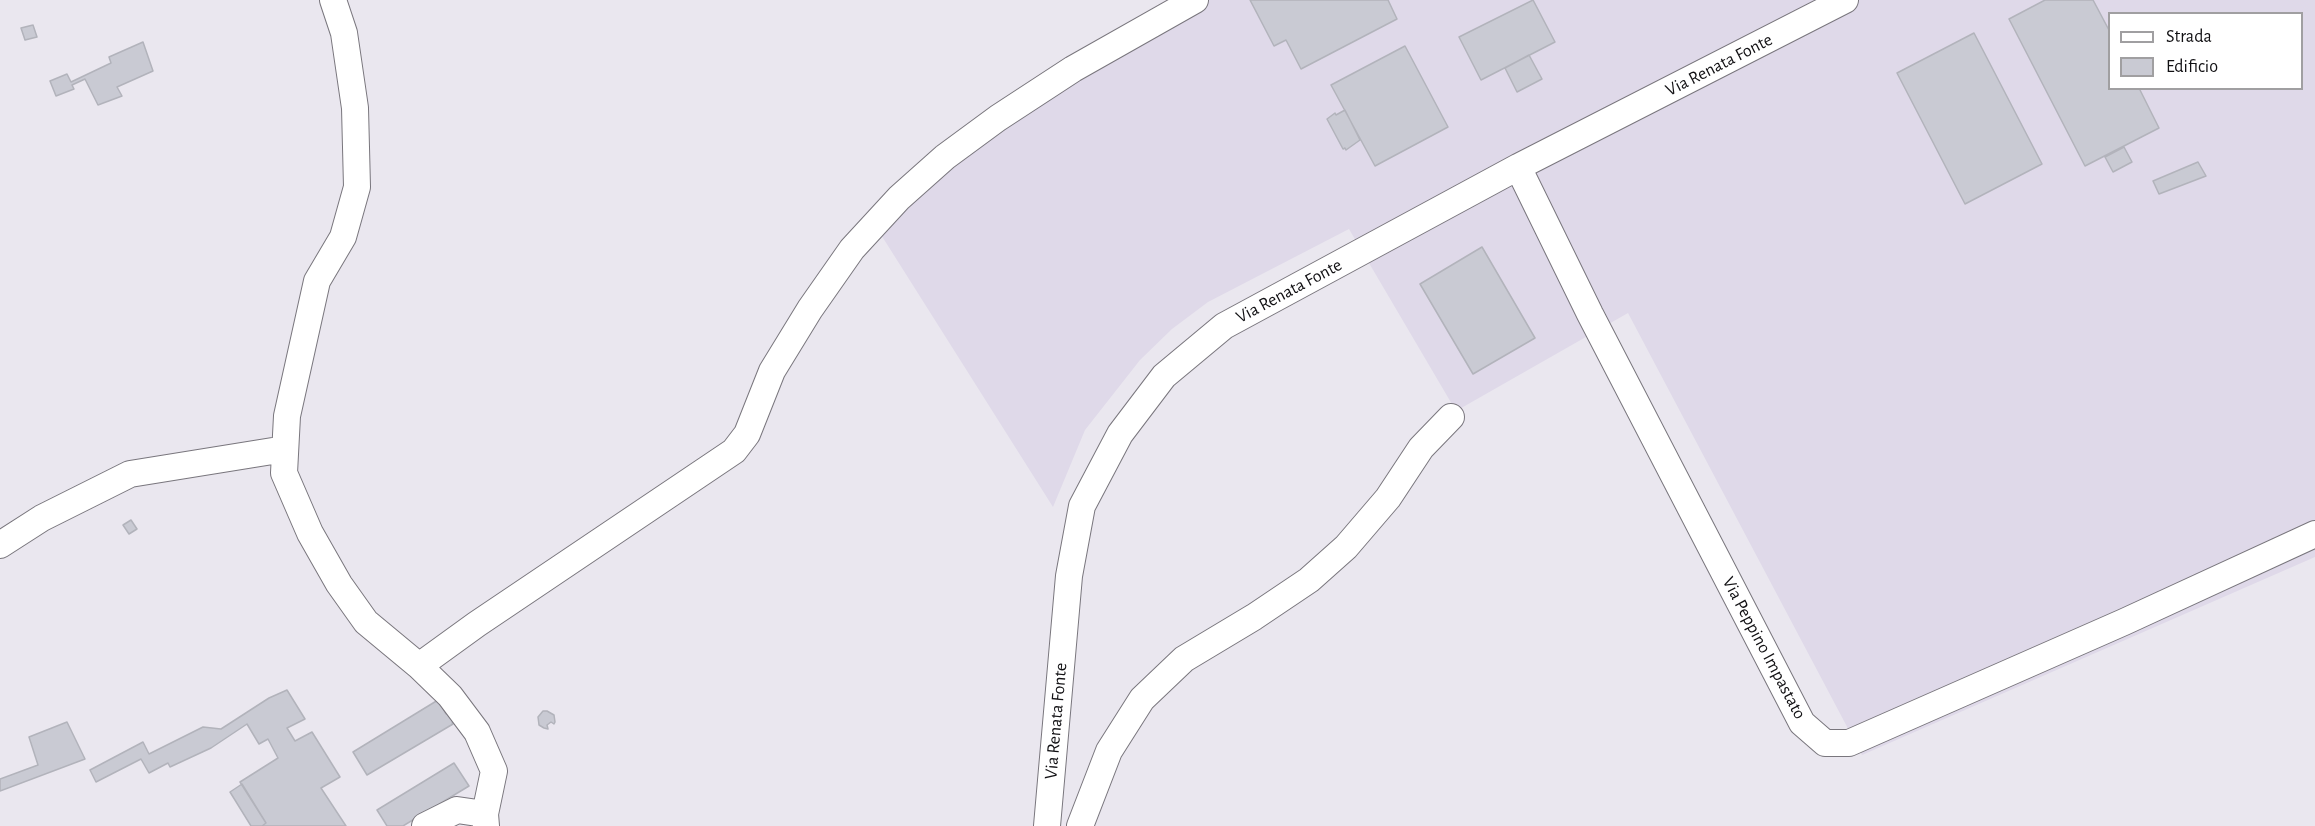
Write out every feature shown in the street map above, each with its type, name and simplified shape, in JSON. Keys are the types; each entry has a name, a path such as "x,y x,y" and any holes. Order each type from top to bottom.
{"street":[{"path":"333,0 344,33 355,108 357,187 343,237 316,281 287,416 284,473 310,533 339,584 366,622 419,666 450,696 477,732 494,771 485,820 457,810 425,826"},
{"path":"419,666 477,624 734,451 747,434 772,371 810,309 852,249 898,198 945,157 998,118 1073,69 1195,0"},
{"name":"Via Renata Fonte","path":"1047,826 1069,576 1082,506 1120,434 1164,376 1224,326 1518,167 1845,0"},
{"name":"Via Peppino Impastato","path":"1518,167 1590,314 1802,723 1825,743 1849,743 2124,622 2315,534"},
{"path":"1080,826 1109,752 1142,699 1184,659 1254,617 1309,580 1346,547 1388,498 1421,448 1451,417"},
{"path":"0,545 42,518 130,474 285,449"}],"shaded area":[{"path":"1203,0 2315,0 2315,557 1862,755 1628,313 1456,411 1349,229 1208,302 1172,329 1140,360 1085,430 1053,507 878,230 1010,117"}],"building":[{"path":"1250,0 1388,0 1397,19 1301,69 1286,40 1274,46"},
{"path":"1533,0 1555,42 1481,80 1459,37"},
{"path":"2045,0 2093,0 2108,28 2108,90 2140,90 2159,128 2085,166 2009,19"},
{"path":"33,25 37,37 25,40 21,28"},
{"path":"1974,33 2042,164 1965,204 1897,73"},
{"path":"143,42 153,71 117,87 122,96 98,105 85,79 72,85 74,89 56,96 50,81 67,74 71,82 111,63 109,57"},
{"path":"1405,46 1448,127 1375,166 1331,85"},
{"path":"1529,55 1542,79 1517,92 1505,68"},
{"path":"1345,110 1360,140 1346,150 1343,149 1327,119"},
{"path":"2124,147 2132,162 2113,172 2105,157"},
{"path":"2198,162 2206,176 2159,194 2153,181"},
{"path":"1482,247 1535,338 1473,374 1420,284"},
{"path":"131,520 137,529 129,534 123,525"},
{"path":"287,690 305,719 287,728 295,741 312,732 340,777 321,788 346,826 262,826 266,823 240,782 278,758 268,739 259,744 247,724 211,748 170,767 168,763 149,773 141,759 96,782 90,770 143,742 149,754 203,727 221,729 269,698"},
{"path":"438,700 446,714 450,711 456,720 453,724 367,775 353,752"},
{"path":"543,711 554,715 555,722 547,725 548,729 539,725 538,717"},
{"path":"67,722 85,759 0,791 0,779 38,765 29,737"},
{"path":"454,763 469,786 403,826 387,826 377,810"},
{"path":"242,784 266,823 262,826 251,826 230,792"}]}
